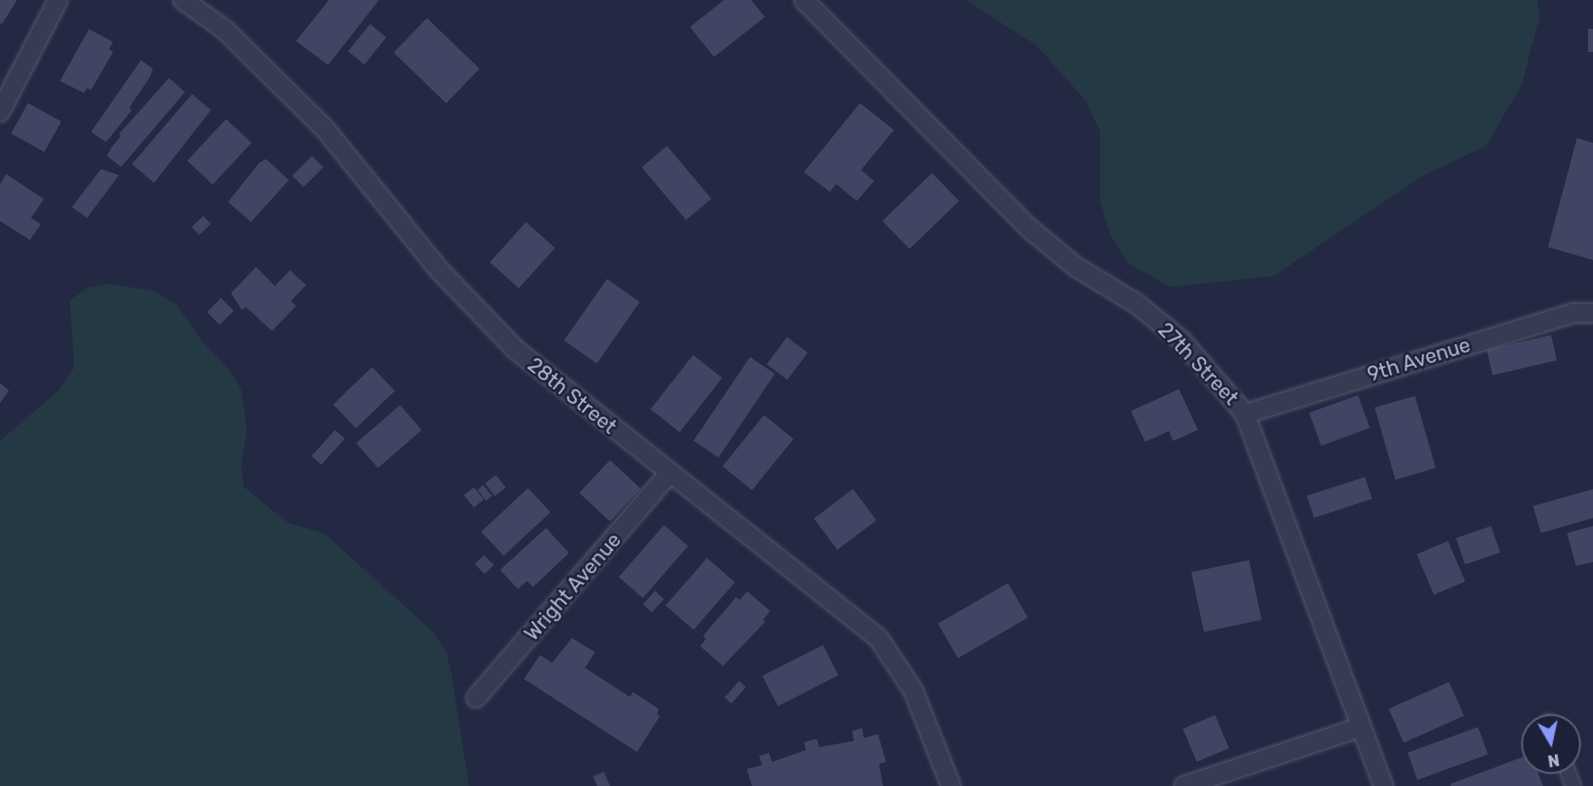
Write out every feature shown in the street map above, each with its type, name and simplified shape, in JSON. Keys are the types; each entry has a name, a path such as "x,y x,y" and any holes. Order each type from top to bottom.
{"street":[{"path":"0,112 58,0"},
{"name":"28th Street","path":"183,0 224,29 318,121 441,272 515,349 669,474 879,639 913,690 951,786"},
{"name":"27th Street","path":"804,0 1029,228 1076,267 1137,304 1182,341 1245,414 1383,786"},
{"name":"9th Avenue","path":"1245,414 1573,313 1593,313"},
{"name":"Wright Avenue","path":"476,698 669,474"},
{"path":"1184,786 1361,727"}],"shaded area":[{"path":"966,0 1537,0 1540,15 1522,84 1486,146 1422,176 1274,276 1170,287 1128,263 1110,234 1100,201 1100,132 1086,101 1036,45"},
{"path":"111,284 154,291 176,304 201,340 230,371 241,389 247,429 241,466 244,487 288,523 324,533 432,631 446,651 451,671 469,786 0,786 0,441 59,390 74,368 70,300 89,287"}],"building":[{"path":"0,0 17,0 2,24 0,23"},
{"path":"329,0 379,0 328,65 296,41"},
{"path":"724,0 751,0 765,17 714,57 690,27"},
{"path":"427,18 480,69 446,103 394,53"},
{"path":"370,24 386,37 364,64 348,51"},
{"path":"89,29 113,42 109,49 113,52 91,90 87,88 84,93 60,81"},
{"path":"1588,29 1593,29 1593,52 1588,52"},
{"path":"141,60 153,69 150,77 129,108 132,110 106,142 91,132"},
{"path":"169,78 185,92 121,167 107,156 111,148 121,136 119,134"},
{"path":"192,94 211,110 154,183 132,164"},
{"path":"28,103 61,121 44,152 11,134"},
{"path":"860,103 894,130 861,170 874,181 857,201 836,184 830,192 804,172"},
{"path":"226,119 252,143 213,185 187,161"},
{"path":"1577,138 1593,143 1593,260 1548,247"},
{"path":"667,146 711,199 686,220 642,167"},
{"path":"312,156 323,167 304,187 292,176"},
{"path":"266,159 289,180 251,222 228,202 259,163"},
{"path":"101,169 119,175 87,218 72,207"},
{"path":"932,173 959,201 909,249 882,221"},
{"path":"6,174 44,199 31,218 41,224 30,240 0,221 0,184"},
{"path":"203,216 211,224 199,235 192,227"},
{"path":"526,222 555,248 519,288 490,262"},
{"path":"256,267 275,286 290,270 306,285 291,301 296,306 272,331 246,307 242,310 231,293"},
{"path":"607,279 640,302 597,363 564,340"},
{"path":"221,298 234,311 220,325 207,312"},
{"path":"1551,335 1557,360 1493,375 1487,350"},
{"path":"787,337 808,353 787,380 767,364"},
{"path":"693,355 722,378 680,432 651,409"},
{"path":"750,357 775,374 718,458 694,441"},
{"path":"372,367 395,391 356,428 333,405"},
{"path":"0,383 9,391 0,403"},
{"path":"1179,389 1198,430 1173,441 1169,431 1145,442 1131,411"},
{"path":"1358,395 1370,428 1321,446 1309,413"},
{"path":"1415,396 1436,468 1395,480 1375,408"},
{"path":"400,405 422,430 378,468 356,443"},
{"path":"764,415 794,439 752,490 722,466"},
{"path":"335,430 345,439 321,465 312,456"},
{"path":"610,460 641,489 610,522 579,493"},
{"path":"496,475 506,488 495,496 485,484"},
{"path":"1365,477 1372,499 1314,518 1307,496"},
{"path":"483,485 492,496 486,501 478,490"},
{"path":"474,487 484,500 474,508 464,495"},
{"path":"528,488 551,512 504,556 481,532"},
{"path":"853,489 876,520 837,550 814,518"},
{"path":"1593,489 1593,518 1541,533 1533,506"},
{"path":"664,525 688,546 643,598 619,577"},
{"path":"1491,526 1500,552 1465,565 1456,538"},
{"path":"1593,526 1593,562 1576,566 1567,533"},
{"path":"546,528 569,553 533,587 527,581 518,589 500,570"},
{"path":"1448,541 1465,582 1434,595 1417,554"},
{"path":"484,555 494,565 485,574 475,564"},
{"path":"707,558 735,582 694,630 666,606"},
{"path":"1249,560 1262,620 1204,632 1191,572"},
{"path":"1008,583 1028,618 958,658 938,624"},
{"path":"655,591 664,599 652,612 643,604"},
{"path":"747,591 770,611 763,620 765,622 723,666 700,646 706,639 703,636 736,597 740,600"},
{"path":"572,638 595,652 585,668 630,697 633,692 659,709 657,714 660,716 637,752 524,679 540,655 552,663"},
{"path":"823,645 838,675 778,706 762,676"},
{"path":"739,681 746,687 731,704 725,698"},
{"path":"1449,682 1464,716 1404,743 1389,709"},
{"path":"1215,715 1229,748 1197,762 1183,729"},
{"path":"1478,727 1488,754 1417,780 1408,753"},
{"path":"862,728 864,738 878,734 886,762 879,764 883,786 752,786 747,769 762,765 759,756 769,753 772,762 806,750 804,742 817,739 819,747 854,741 852,731"},
{"path":"1521,758 1521,774 1538,774 1543,786 1451,786 1450,784"},
{"path":"604,772 610,786 597,786 593,776"}]}
